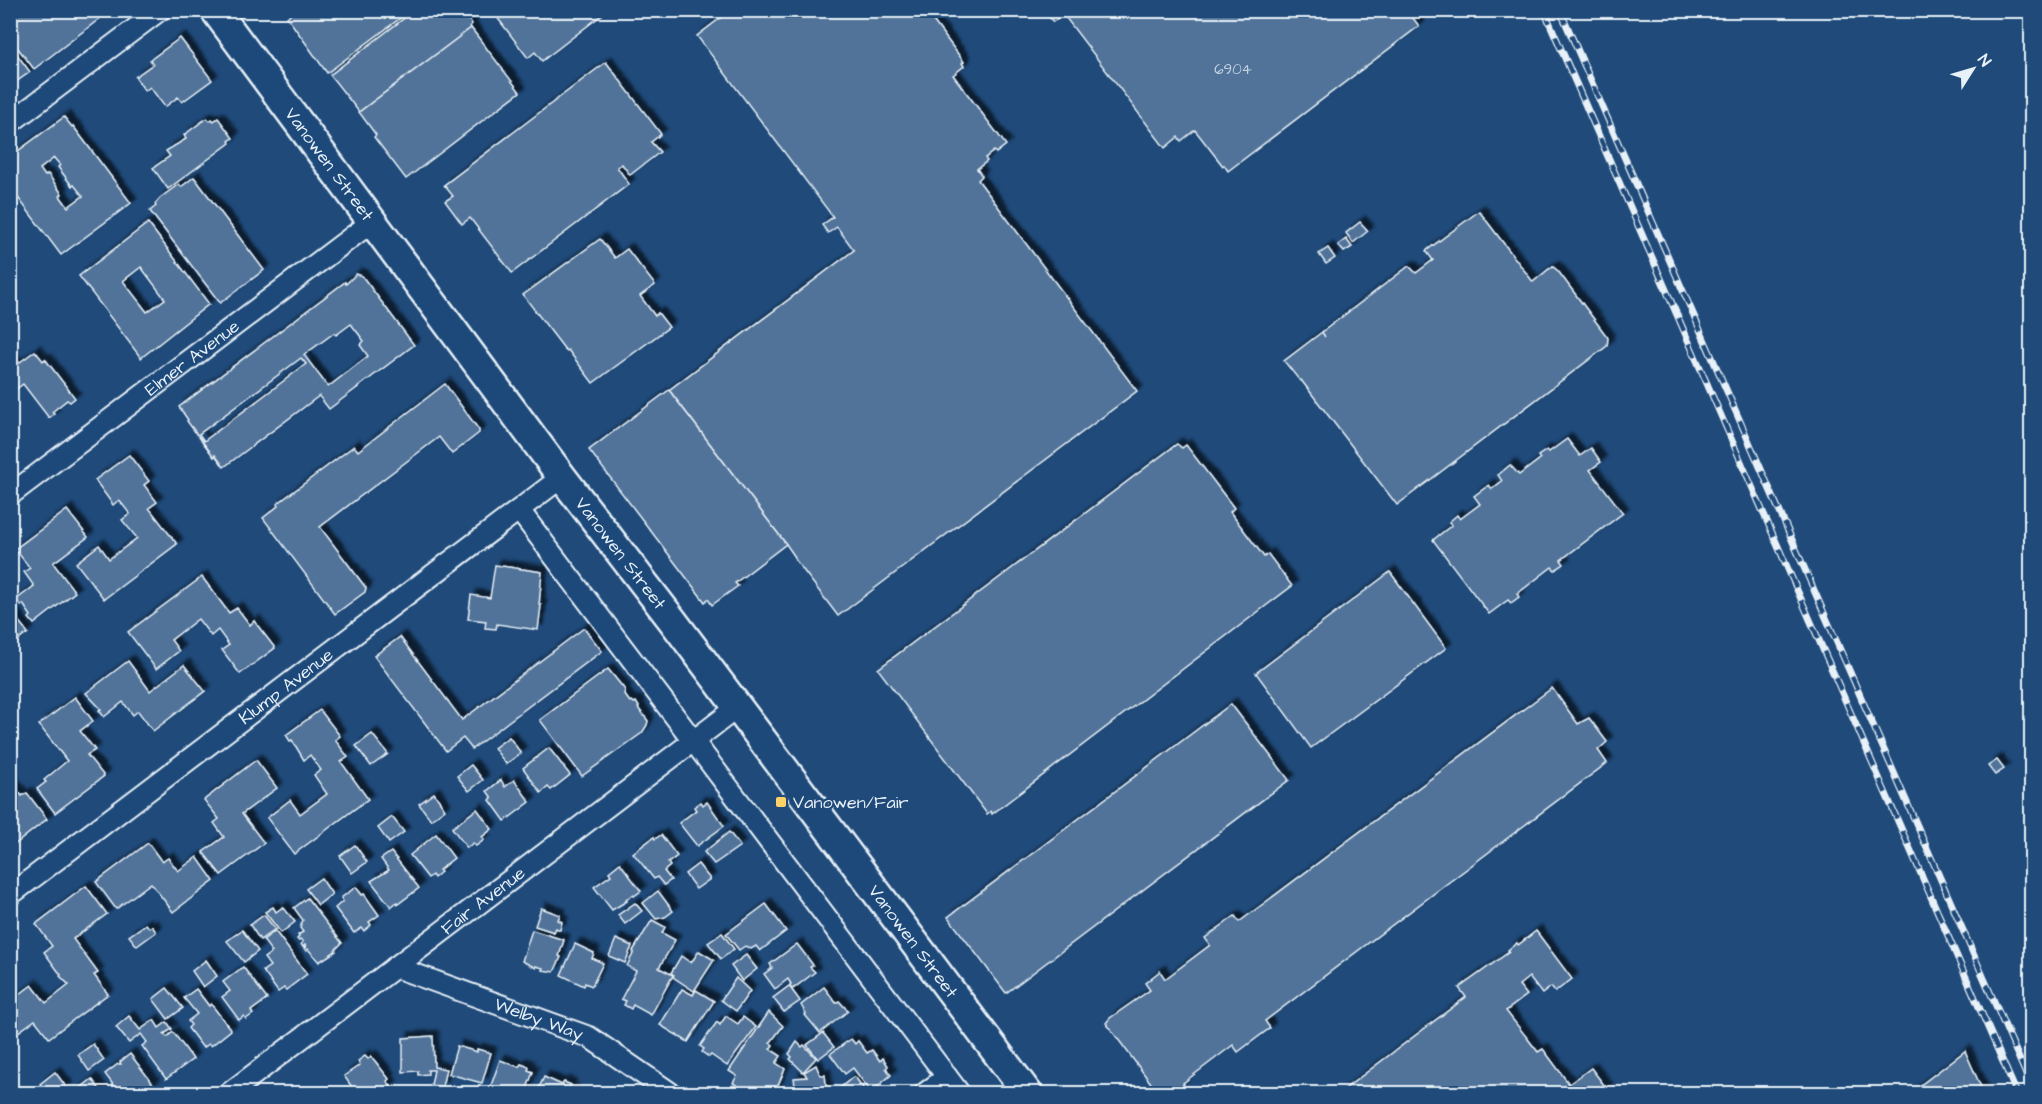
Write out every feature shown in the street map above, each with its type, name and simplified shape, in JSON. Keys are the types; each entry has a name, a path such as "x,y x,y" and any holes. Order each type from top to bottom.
{"main road":[{"name":"Vanowen Street","path":"215,10 562,477 738,707 1028,1094"}],"street":[{"path":"10,123 160,10"},
{"name":"Elmer Avenue","path":"10,495 373,221"},
{"name":"Klump Avenue","path":"10,895 562,477"},
{"path":"519,510 960,1094"},
{"name":"Fair Avenue","path":"228,1094 738,707"},
{"name":"Welby Way","path":"395,967 589,1037 672,1094"},
{"path":"924,1094 947,1077"}],"building":[{"path":"10,10 111,10 34,69 10,38"},
{"path":"295,10 411,10 327,73 287,17"},
{"path":"415,10 461,10 472,24 471,28 359,112 330,75"},
{"path":"495,10 608,10 542,61 535,52 528,58 493,12"},
{"path":"731,10 925,10 964,62 962,63 964,66 953,75 1006,145 985,158 987,161 977,169 982,176 978,180 1137,391 838,616 669,390 854,250 837,227 828,233 822,225 833,217 697,36"},
{"path":"1407,10 1419,26 1228,171 1195,130 1181,141 1178,137 1165,148 1063,14 1053,22 1045,11"},
{"path":"471,28 520,92 406,179 374,137 376,135 359,112"},
{"path":"180,38 212,80 182,102 178,97 165,107 150,87 145,91 135,77 153,64 150,60"},
{"path":"10,45 30,72 10,86"},
{"path":"606,62 661,134 651,142 660,152 630,175 622,164 617,167 629,184 512,273 470,218 462,224 445,201 453,196 444,185"},
{"path":"64,117 131,203 61,255 10,187 10,157","holes":["54,158 60,165 58,167 72,186 74,185 83,196 68,207 48,174 45,176 40,169"]},
{"path":"207,118 214,121 218,118 233,138 229,141 230,143 168,189 153,168 170,156 166,151 186,139 184,135"},
{"path":"194,177 264,270 220,303 150,211 160,198 179,184 181,187"},
{"path":"1479,211 1533,282 1553,267 1608,338 1607,346 1397,505 1284,361 1409,266 1416,273 1433,260 1426,251"},
{"path":"1360,222 1368,231 1353,243 1346,233"},
{"path":"148,223 209,304 141,358 79,276","holes":["141,267 165,299 147,312 123,281"]},
{"path":"600,239 615,258 627,249 655,285 640,296 655,316 658,313 669,327 593,383 523,295"},
{"path":"1346,239 1352,247 1344,252 1338,245"},
{"path":"1328,248 1335,258 1326,264 1319,254"},
{"path":"356,274 362,276 414,345 329,409 319,396 224,467 187,421 179,407 345,282 346,284","holes":["351,324 364,341 360,345 368,356 328,387 304,355 334,333 336,335","301,358 306,364 204,441 199,434"]},
{"path":"35,351 43,361 45,359 75,398 70,402 67,400 52,412 54,414 49,418 23,384 10,394 10,358 16,365"},
{"path":"445,384 479,433 452,454 439,437 320,527 366,588 365,592 335,614 263,518 278,506 277,504 354,446 358,451"},
{"path":"669,390 786,544 735,583 738,586 712,605 708,599 705,602 589,450"},
{"path":"1567,439 1580,456 1591,448 1601,462 1590,470 1623,513 1561,560 1564,564 1555,570 1552,567 1517,594 1519,597 1511,603 1508,600 1489,614 1433,540 1452,525 1449,522 1457,515 1460,519 1480,504 1474,496 1489,485 1492,489 1502,481 1498,475 1510,465 1519,475 1540,459 1538,456 1547,450 1549,452"},
{"path":"1177,444 1182,448 1186,445 1234,508 1230,512 1264,557 1268,554 1292,586 992,814 991,811 987,814 878,669"},
{"path":"129,455 149,481 144,485 157,502 149,508 177,544 104,599 76,563 99,545 109,559 137,538 122,520 130,514 119,500 113,505 95,480"},
{"path":"67,510 88,537 53,563 75,592 34,624 23,604 21,606 16,600 34,586 24,572 30,568 15,549"},
{"path":"495,565 542,572 538,630 497,624 496,629 485,628 486,621 468,619 471,595 490,598"},
{"path":"1390,572 1446,648 1311,748 1256,673"},
{"path":"202,577 229,613 237,608 250,625 254,621 275,648 240,674 222,650 229,645 218,630 211,636 198,619 171,640 179,651 156,669 128,632"},
{"path":"10,610 28,633 10,646"},
{"path":"584,628 602,651 472,749 463,738 446,751 374,656 400,637 462,720"},
{"path":"128,661 150,691 184,665 205,691 153,731 138,711 133,715 123,702 104,717 99,710 101,709 86,693"},
{"path":"608,669 625,690 624,694 630,702 636,702 648,721 642,733 582,776 540,720"},
{"path":"1552,688 1578,724 1589,718 1607,742 1598,750 1607,763 1265,1021 1270,1028 1238,1052 1233,1045 1172,1094 1159,1094 1106,1023 1110,1018 1150,990 1145,983 1160,971 1165,979 1210,945 1205,938 1235,916 1239,922"},
{"path":"75,697 93,721 80,731 95,750 87,755 104,776 55,813 37,789 46,782 44,780 67,761 39,725"},
{"path":"1231,704 1289,780 1006,993 948,917"},
{"path":"320,710 340,736 335,740 348,757 341,762 368,799 294,854 267,818 290,800 300,814 327,794 314,775 321,770 310,755 304,760 292,740 290,741 286,735"},
{"path":"372,734 388,754 371,766 356,746"},
{"path":"509,737 521,753 506,764 494,748"},
{"path":"549,748 570,775 551,790 548,787 541,793 523,768"},
{"path":"256,760 277,788 242,814 264,843 221,875 203,852 224,837 214,823 219,819 204,800"},
{"path":"1997,760 2004,769 1995,775 1988,766"},
{"path":"471,765 483,780 469,791 457,776"},
{"path":"501,780 505,787 514,780 530,802 505,821 490,800 492,798 487,791"},
{"path":"10,781 22,796 27,793 47,819 13,846 10,843"},
{"path":"434,793 445,809 431,820 419,804"},
{"path":"701,802 703,805 707,802 724,826 697,846 679,823 696,810 694,807"},
{"path":"477,809 492,829 482,837 484,840 476,846 473,843 467,848 452,828"},
{"path":"392,817 404,832 389,843 378,828"},
{"path":"729,832 740,846 714,864 704,852"},
{"path":"436,834 454,858 439,870 441,872 434,878 432,875 428,878 410,855"},
{"path":"661,835 677,856 668,863 670,866 664,871 671,880 664,885 657,877 654,879 633,853 654,837 655,839"},
{"path":"148,843 162,862 168,858 178,871 197,857 214,881 173,912 151,883 116,909 96,882"},
{"path":"355,845 367,862 352,873 340,856"},
{"path":"391,852 419,888 391,907 371,881 389,870 381,859"},
{"path":"620,863 641,891 612,910 594,887 611,875 609,872"},
{"path":"698,864 710,879 696,889 685,874"},
{"path":"321,878 332,894 318,905 306,889"},
{"path":"86,886 107,914 73,939 98,973 94,975 108,994 49,1038 35,1020 10,1038 10,995 13,999 32,985 46,1003 69,985 44,952 52,946 36,924"},
{"path":"356,887 379,915 369,922 371,925 364,931 362,928 354,933 335,908 343,901 341,898"},
{"path":"658,891 673,911 665,917 656,919 643,903"},
{"path":"307,898 342,943 336,951 319,962 308,949 306,951 305,945 303,947 301,944 303,942 297,939 298,935 303,932 300,928 303,920 294,908"},
{"path":"635,903 642,911 625,924 618,915"},
{"path":"766,904 786,931 760,951 756,946 751,949 745,946 739,950 726,934"},
{"path":"273,907 276,912 283,907 295,922 281,933 265,912"},
{"path":"541,908 560,915 558,920 562,922 560,930 556,928 554,932 535,926"},
{"path":"264,915 275,929 260,940 250,925"},
{"path":"652,920 665,927 662,933 675,940 659,968 673,975 651,1015 633,1005 631,1009 624,1005 626,1001 621,999 636,971 627,966 633,951"},
{"path":"146,924 149,928 152,926 156,932 137,946 129,936"},
{"path":"242,930 258,951 244,962 227,941"},
{"path":"532,930 564,940 559,956 561,957 554,972 542,970 543,968 536,966 536,968 522,961"},
{"path":"275,931 307,974 286,990 284,988 278,992 263,971 270,966 264,958 272,952 263,940"},
{"path":"1536,931 1572,979 1555,992 1551,987 1542,994 1529,977 1519,985 1527,995 1506,1011 1538,1052 1543,1049 1569,1084 1591,1068 1607,1089 1601,1094 1338,1094 1466,997 1459,988"},
{"path":"722,933 734,949 721,959 708,943"},
{"path":"616,939 632,946 625,963 609,956"},
{"path":"575,944 594,953 592,958 603,963 592,986 585,983 584,986 561,975"},
{"path":"797,944 813,965 810,967 815,972 792,989 788,979 775,989 764,974 772,968 770,964"},
{"path":"699,951 714,960 694,991 673,977 671,973 681,956 691,963"},
{"path":"746,955 757,969 742,981 731,966"},
{"path":"206,960 217,976 203,987 192,971"},
{"path":"243,967 267,999 251,1011 253,1014 246,1019 244,1016 239,1020 222,997 230,991 223,982"},
{"path":"736,978 750,991 736,1011 721,1000"},
{"path":"789,986 800,1001 784,1012 773,998"},
{"path":"824,987 836,1003 839,1001 848,1011 820,1033 805,1015 801,1005"},
{"path":"167,988 183,1008 168,1019 153,999"},
{"path":"196,989 231,1030 211,1046 209,1044 203,1048 188,1028 191,1025 188,1021 197,1014 184,998"},
{"path":"682,989 693,995 696,990 714,1001 688,1042 660,1025"},
{"path":"769,1012 783,1026 770,1043 773,1045 770,1049 781,1056 776,1063 785,1069 774,1094 750,1094 733,1083 737,1076 729,1071"},
{"path":"129,1016 140,1030 154,1020 159,1028 167,1022 172,1029 164,1034 167,1037 173,1032 193,1059 166,1079 142,1046 147,1042 141,1034 129,1043 116,1027"},
{"path":"726,1016 738,1024 743,1017 756,1027 727,1066 702,1052 704,1049 700,1046 717,1022 720,1025"},
{"path":"823,1033 834,1047 818,1059 807,1045"},
{"path":"433,1036 434,1067 446,1069 442,1087 431,1085 434,1070 428,1070 428,1074 418,1075 418,1071 403,1072 403,1038"},
{"path":"851,1039 855,1044 858,1041 867,1053 872,1050 880,1061 883,1058 888,1066 886,1068 891,1075 871,1092 853,1068 845,1074 830,1054"},
{"path":"797,1042 802,1047 804,1045 816,1058 803,1072 790,1059 792,1057 789,1054"},
{"path":"93,1044 104,1060 89,1071 78,1055"},
{"path":"457,1046 477,1052 477,1049 491,1053 482,1083 449,1074"},
{"path":"1965,1051 1984,1094 1909,1094"},
{"path":"130,1054 154,1085 147,1090 149,1094 120,1094 105,1074 121,1064 120,1062"},
{"path":"365,1056 368,1059 371,1056 389,1079 387,1081 391,1086 386,1090 389,1094 357,1094 344,1076 360,1065 358,1061"},
{"path":"500,1060 519,1067 521,1064 529,1067 528,1070 533,1072 525,1094 488,1094"},
{"path":"816,1065 820,1075 825,1075 827,1094 796,1094 794,1078 807,1077 804,1072"},
{"path":"55,1072 67,1088 59,1094 47,1094 40,1084"},
{"path":"544,1077 562,1085 564,1082 571,1085 569,1089 574,1091 573,1094 536,1094"},
{"path":"853,1077 867,1093 844,1094 840,1088"},
{"path":"92,1079 103,1094 73,1094"}],"railway":[{"path":"1544,10 2017,1094"},
{"path":"1560,10 2032,1088"}],"place":[{"name":"Vanowen/Fair","path":"781,802"}]}
